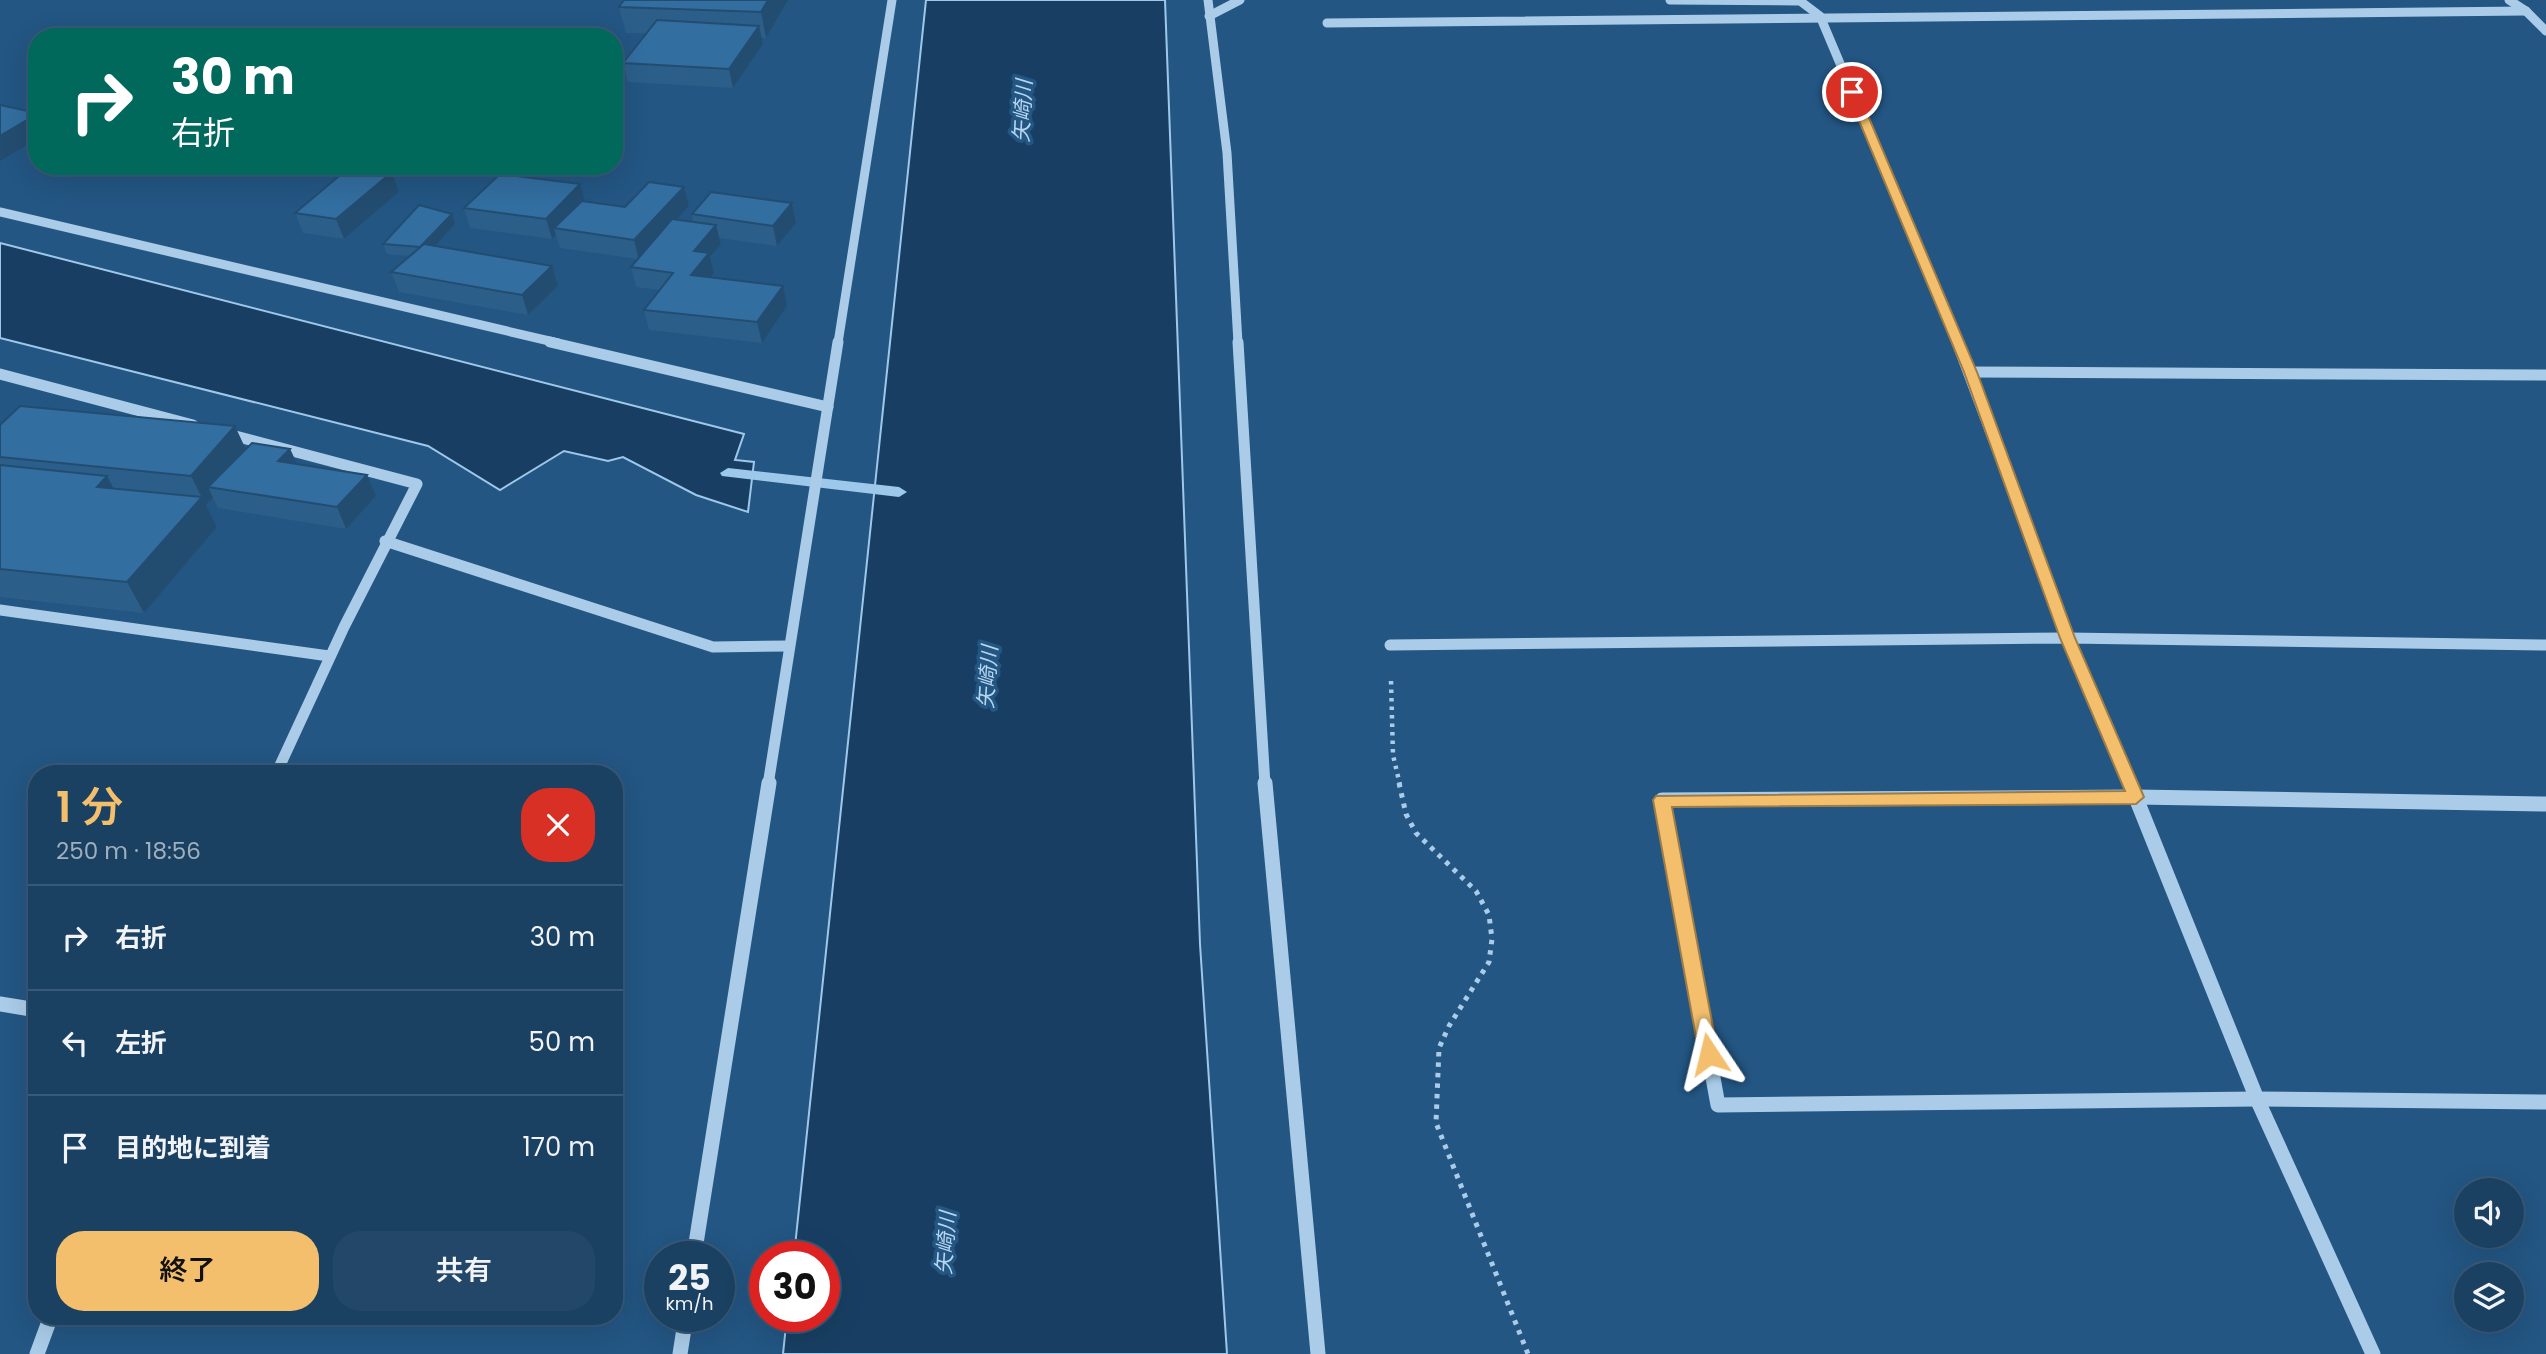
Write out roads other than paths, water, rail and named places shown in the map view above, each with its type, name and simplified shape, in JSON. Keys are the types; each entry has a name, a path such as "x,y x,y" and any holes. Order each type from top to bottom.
{"street":[{"path":"696,1241 892,0"},
{"path":"1208,0 1227,153 1260,729 1318,1354"},
{"path":"1209,16 1240,0"},
{"path":"1670,0 1800,1 1820,16 1970,372 2068,638 2136,797 2257,1099 2373,1354"},
{"path":"2509,0 2526,11 2546,31"},
{"path":"1327,23 2526,11"},
{"path":"0,212 828,407"},
{"path":"1970,372 2546,375"},
{"path":"0,374 202,427"},
{"path":"215,431 417,484 385,541 280,765"},
{"path":"385,541 713,647 789,646"},
{"path":"0,610 329,656"},
{"path":"1390,645 2068,638 2546,645"},
{"path":"2546,804 2136,797 1662,800 1718,1105 2257,1099 2546,1102"},
{"path":"0,1004 28,1009"},
{"path":"37,1354 48,1325"},
{"path":"680,1354 683,1332"}],"water":[{"name":"矢崎川","path":"926,0 1165,0 1200,944 1227,1354 783,1354 785,1332 840,1332 840,1241 796,1241"},
{"path":"0,243 744,434 735,460 754,462 748,512 696,495 623,457 608,461 564,451 500,490 428,446 0,338"}],"waterway":[{"path":"728,473 899,492"}]}
